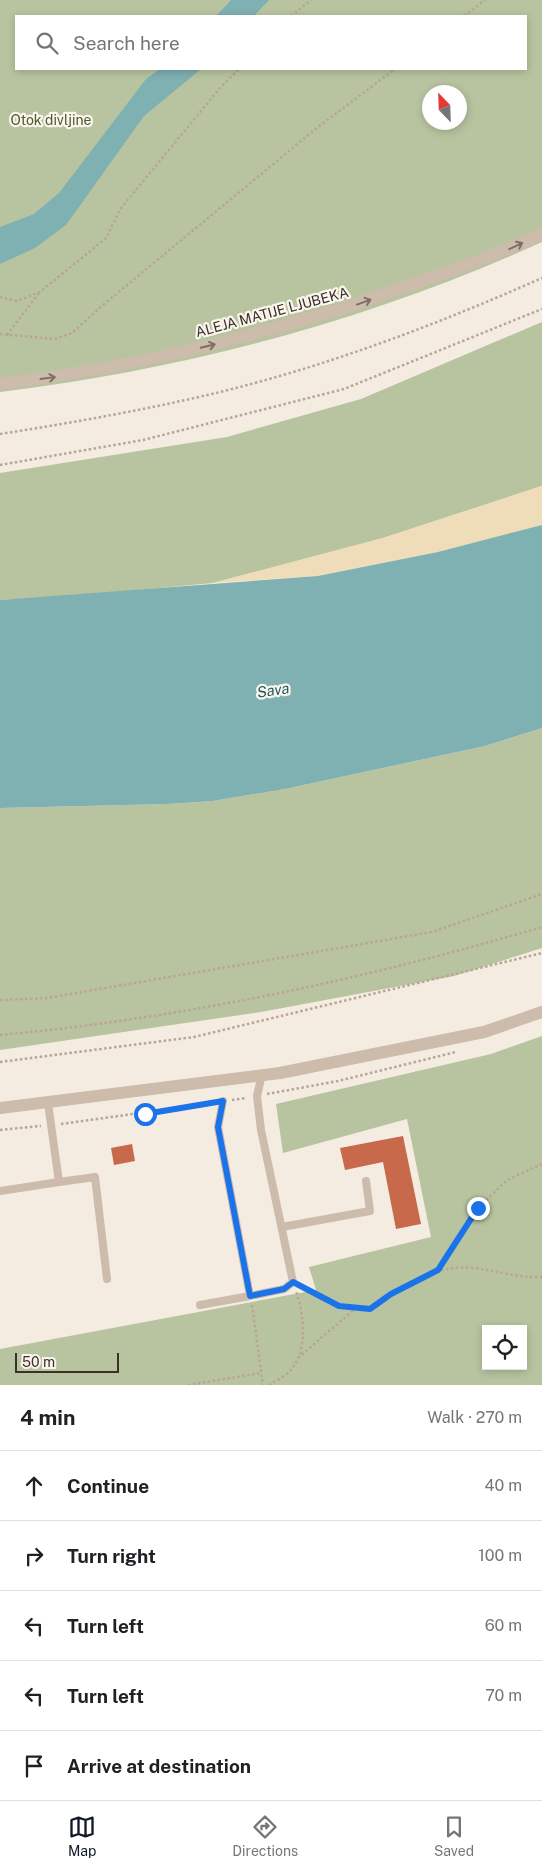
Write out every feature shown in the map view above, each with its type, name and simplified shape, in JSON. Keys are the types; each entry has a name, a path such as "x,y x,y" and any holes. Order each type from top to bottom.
{"street":[{"name":"ALEJA MATIJE LJUBEKA","path":"0,384 56,377 149,360 237,339 356,305 503,252 542,234"},
{"path":"0,1108 48,1104 280,1073 484,1032 542,1012"}],"lane":[{"path":"200,1305 284,1289 293,1282 261,1130 257,1096 262,1074"},
{"path":"223,1101 218,1127 250,1296"},
{"path":"48,1104 59,1182"},
{"path":"0,1192 95,1177 107,1280"},
{"path":"282,1227 370,1211 366,1181"}],"path":[{"path":"292,15 311,0"},
{"path":"465,15 485,0"},
{"path":"7,335 40,292 106,238 121,208 207,104 238,70"},
{"path":"0,334 55,339 72,333 103,305 310,134 394,70"},
{"path":"0,434 86,421 192,399 275,376 395,339 542,278"},
{"path":"0,297 17,301 40,292"},
{"path":"0,465 143,440 344,388 542,309"},
{"path":"0,1000 47,998 432,932 542,894"},
{"path":"0,1035 156,1016 311,988 444,956 542,927"},
{"path":"0,1062 194,1037 542,953"},
{"path":"265,1094 338,1081 463,1050"},
{"path":"58,1124 246,1098"},
{"path":"0,1130 37,1127"},
{"path":"438,1270 478,1208 507,1180 542,1164"},
{"path":"293,1282 339,1306 370,1309 391,1294 438,1270 473,1268 520,1278 542,1276"},
{"path":"269,1385 288,1372 296,1359 303,1339 303,1311 293,1282"},
{"path":"250,1296 263,1385"},
{"path":"296,1359 357,1308"},
{"path":"188,1385 261,1373"}],"green space":[{"name":"Otok divljine","path":"0,0 542,0 542,242 477,270 344,318 277,338 139,370 0,392"},
{"path":"542,322 542,486 383,538 213,583 74,596 0,600 0,473 227,437 361,399"},
{"path":"542,728 542,948 454,976 261,1012 0,1050 0,808 213,801 285,789 485,746"},
{"path":"542,1036 542,1385 0,1385 0,1349 316,1290 309,1267 431,1237 407,1119 283,1153 276,1104 491,1054"}],"sand":[{"path":"542,486 542,525 534,528 438,552 318,576 213,583 383,538"}],"water":[{"path":"231,0 269,0 255,15 217,15"},
{"path":"159,70 200,70 144,116 66,225 35,248 0,264 0,227 34,214 59,193 146,79"},
{"name":"Sava","path":"542,525 542,728 485,746 285,789 213,801 0,808 0,600 318,576 438,552"}],"building":[{"path":"403,1136 421,1224 396,1229 383,1162 345,1170 340,1148"},
{"path":"132,1144 135,1161 114,1165 111,1148"}],"route":[{"path":"145,1114 223,1101 218,1127 250,1296 284,1289 293,1282 339,1306 370,1309 391,1294 438,1270 478,1208"}]}
